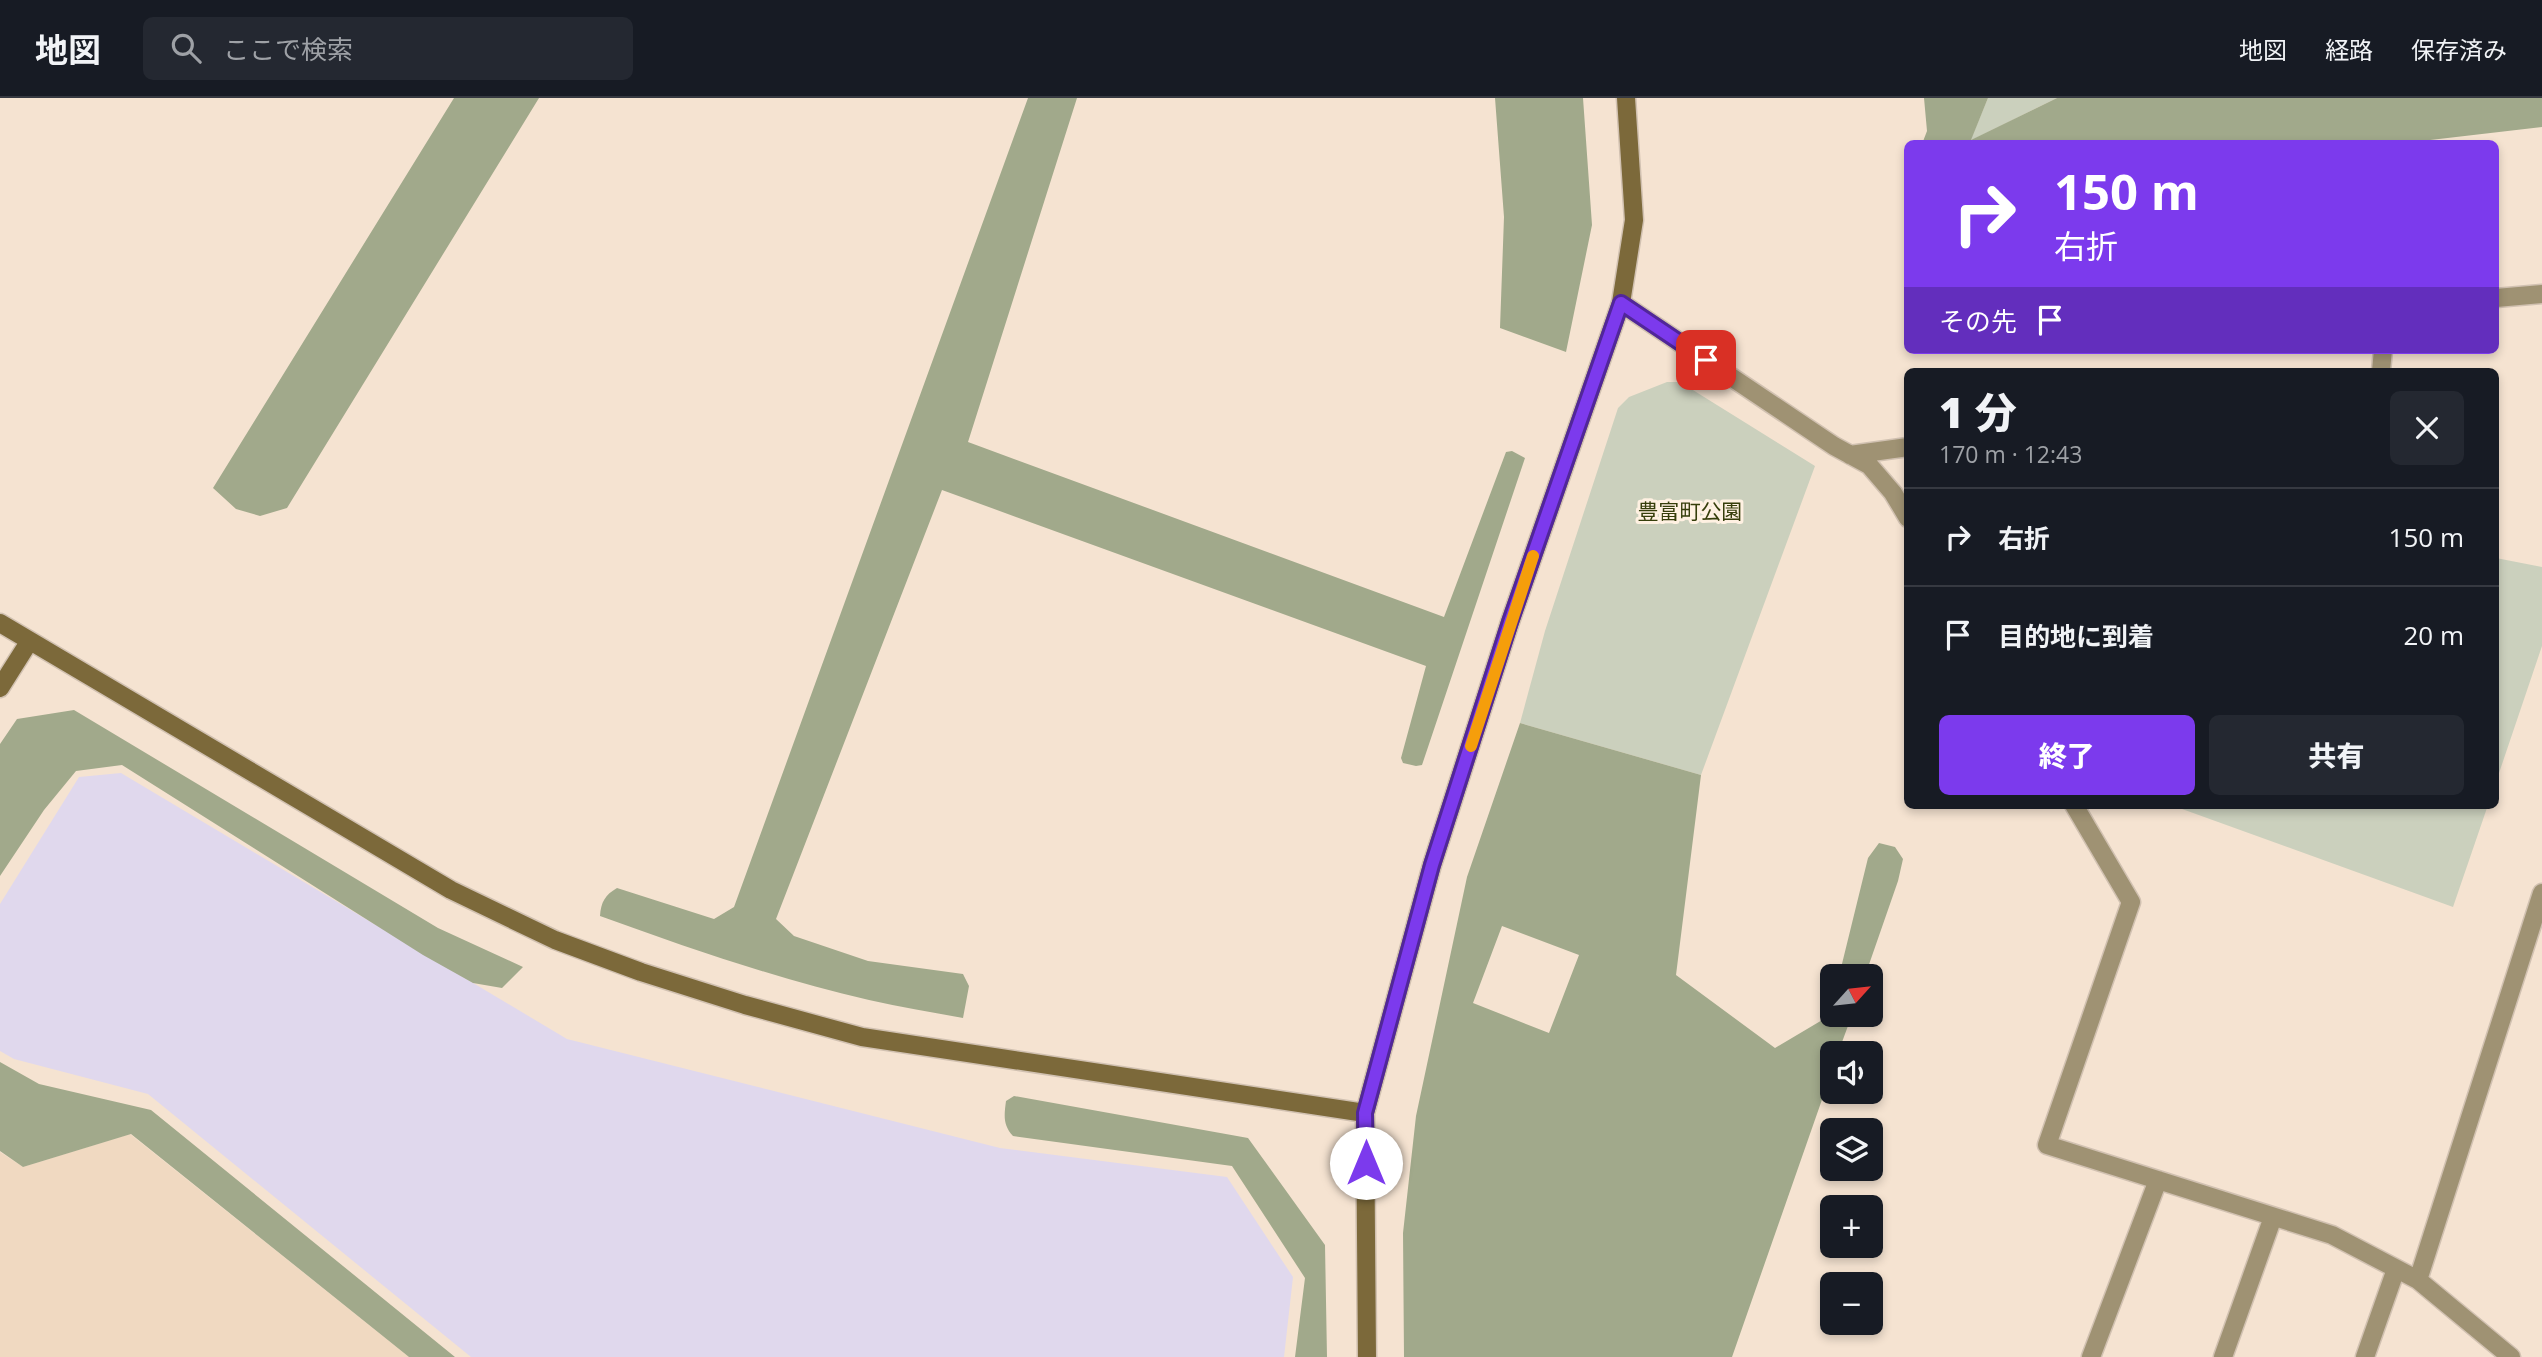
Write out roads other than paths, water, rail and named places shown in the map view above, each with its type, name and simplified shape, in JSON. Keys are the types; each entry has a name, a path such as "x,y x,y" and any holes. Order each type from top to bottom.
{"street":[{"path":"1367,1357 1365,1113 1432,865 1510,622 1621,303 1634,220 1626,98"},
{"path":"2499,298 2542,294"},
{"path":"1621,303 1869,465 1893,493 1904,511"},
{"path":"1850,454 1904,447"},
{"path":"0,623 451,890 555,940 641,972 745,1005 862,1037 1365,1113"},
{"path":"0,688 29,642"},
{"path":"2076,809 2131,902 2047,1145 2332,1235 2418,1280 2511,1357"},
{"path":"2418,1280 2542,893"},
{"path":"2091,1357 2158,1180"},
{"path":"2223,1357 2273,1217"},
{"path":"2365,1357 2396,1269"}],"park label":[{"name":"豊富町公園","path":"1690,512"}]}
